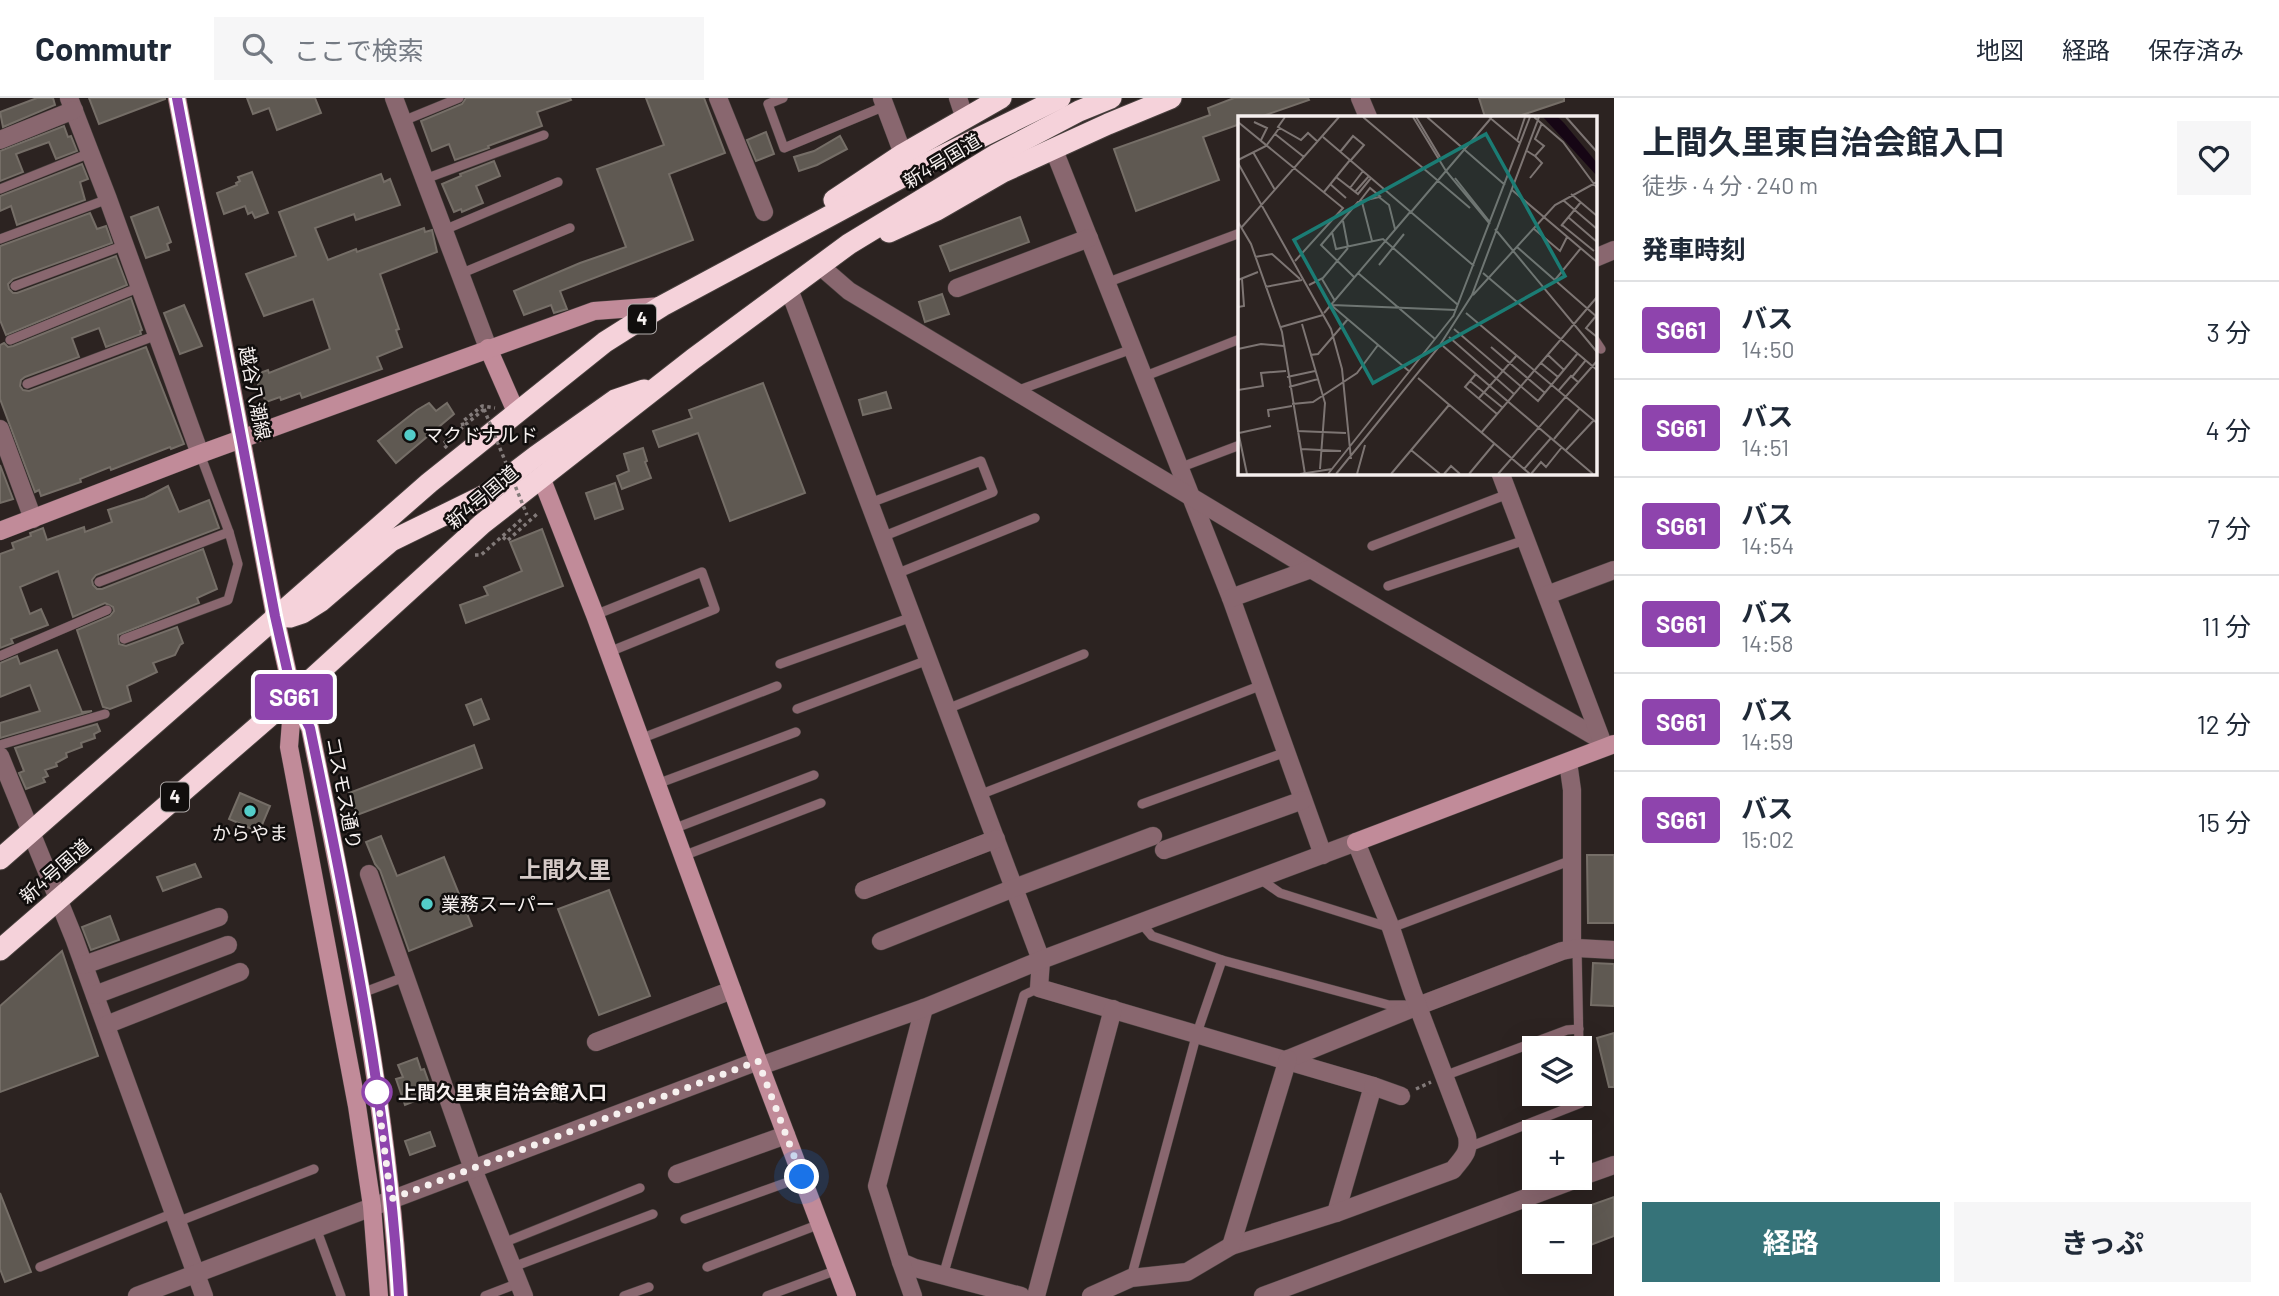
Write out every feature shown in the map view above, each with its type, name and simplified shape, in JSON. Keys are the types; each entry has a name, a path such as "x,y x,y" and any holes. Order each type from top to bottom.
{"highway":[{"path":"783,241 808,216 903,154 1001,98"},
{"name":"新4号国道","path":"0,859 429,483 605,342 662,306 930,162 1060,98"},
{"name":"新4号国道","path":"0,950 58,898 183,797 482,524 659,386 849,244 997,153 1079,111 1111,98"},
{"path":"849,244 897,229 937,210 1003,172 1171,98"},
{"path":"275,616 290,617 302,613 321,601 391,541 485,495 615,400 659,386"}],"street":[{"name":"越谷八潮線","path":"177,98 275,616 293,696"},
{"path":"394,98 488,348 516,412"},
{"path":"718,98 764,212"},
{"path":"958,98 965,118"},
{"path":"1360,98 1368,116"},
{"path":"883,102 903,154"},
{"path":"0,139 71,104 201,454"},
{"path":"1054,150 1231,598 1323,855"},
{"path":"957,288 1089,238"},
{"path":"1596,258 1614,250"},
{"path":"819,265 849,291 1606,744"},
{"path":"789,289 1041,960 1039,988 1288,1059 1401,1096"},
{"path":"0,531 201,454 593,311 662,306"},
{"path":"0,429 33,519"},
{"path":"1501,474 1606,744"},
{"path":"541,477 609,652 847,1296"},
{"path":"1231,598 1311,569"},
{"path":"1547,595 1614,570"},
{"path":"293,696 289,747 298,827 357,1106 372,1206 379,1296"},
{"name":"コスモス通り","path":"293,696 310,728 362,993 391,1199 400,1296"},
{"path":"137,1296 759,1063 924,1008 1041,960 1568,762 1606,744"},
{"path":"0,756 84,965 204,1296"},
{"path":"1568,762 1572,790 1575,948"},
{"path":"881,941 1014,888 1303,800"},
{"path":"864,890 996,839"},
{"path":"1091,1296 1131,1278 1187,1272 1231,1246 1336,1213 1453,1170 1469,1147 1391,928 1356,842"},
{"path":"369,874 408,976 473,1169 519,1282"},
{"path":"84,965 219,916"},
{"path":"95,995 228,945"},
{"path":"1288,1059 1562,951 1575,948 1614,950"},
{"path":"106,1025 240,972"},
{"path":"596,1042 732,990"},
{"path":"913,1296 877,1186 924,1008"},
{"path":"1036,1296 1112,1009"},
{"path":"1231,1246 1288,1059"},
{"path":"1336,1213 1373,1086"},
{"path":"677,1174 786,1135"},
{"path":"1592,1172 1614,1164"},
{"path":"1263,1296 1544,1190"},
{"path":"901,1262 1021,1296"}],"lane":[{"path":"403,121 459,98"},
{"path":"783,98 768,104 784,148 883,102"},
{"path":"425,179 544,135"},
{"path":"0,189 90,153"},
{"path":"444,230 558,182"},
{"path":"0,239 108,199"},
{"path":"460,274 570,228"},
{"path":"1107,283 1238,234"},
{"path":"15,286 125,244"},
{"path":"10,340 140,286"},
{"path":"27,384 157,335"},
{"path":"1143,377 1238,340"},
{"path":"1596,342 1601,349"},
{"path":"1016,391 1132,349"},
{"path":"1179,468 1238,446"},
{"path":"124,639 228,600 238,564 201,454"},
{"path":"870,503 981,461 993,492 882,537"},
{"path":"1372,546 1508,494"},
{"path":"896,574 1035,518"},
{"path":"99,582 229,532"},
{"path":"1388,586 1525,540"},
{"path":"595,615 702,572 715,609 609,652"},
{"path":"0,656 107,610"},
{"path":"780,664 912,617"},
{"path":"947,709 1084,654"},
{"path":"797,709 928,660"},
{"path":"979,795 1262,685"},
{"path":"640,739 777,686"},
{"path":"0,745 106,714"},
{"path":"657,784 796,732"},
{"path":"1142,804 1286,752"},
{"path":"673,829 814,775"},
{"path":"683,856 821,803"},
{"path":"1259,879 1280,893 1391,928 1572,860"},
{"path":"1141,923 1152,936 1222,960 1389,1005 1418,1006"},
{"path":"1575,948 1578,1036"},
{"path":"1131,1278 1197,1033 1222,960"},
{"path":"362,993 408,976"},
{"path":"943,1276 1024,995 1039,988"},
{"path":"1444,1076 1567,1030 1578,1029"},
{"path":"1469,1147 1573,1106"},
{"path":"40,1267 314,1169"},
{"path":"685,1219 802,1177"},
{"path":"503,1243 640,1188"},
{"path":"485,1296 519,1282 653,1214"},
{"path":"707,1267 820,1224"},
{"path":"316,1228 341,1296"},
{"path":"767,1296 837,1269"},
{"path":"624,1296 649,1287"}],"path":[{"path":"463,426 462,422 482,406"},
{"path":"443,443 484,409 527,515 481,555"},
{"path":"503,537 507,541 536,515"},
{"path":"1401,1096 1444,1076"}],"building":[{"path":"37,98 53,98 55,105 3,127 0,112"},
{"path":"89,98 165,98 165,99 99,124"},
{"path":"247,98 315,98 321,113 277,130 269,108 253,114"},
{"path":"466,98 571,100 537,112 542,126 488,146 489,148 455,160 449,144 432,151 421,121 462,104"},
{"path":"646,98 704,98 725,153 669,174 693,240 560,291 567,309 554,313 551,305 524,315 514,291 626,247 597,169 664,145"},
{"path":"1234,98 1309,100 1263,116 1238,116 1238,125 1203,137 1219,180 1136,211 1114,149 1210,115 1208,108"},
{"path":"1479,98 1564,98 1564,101 1519,116 1485,116"},
{"path":"64,126 77,151 56,159 49,142 16,154 23,172 0,181 0,151"},
{"path":"766,132 774,154 756,161 747,140"},
{"path":"840,136 847,149 799,171 794,157 814,151"},
{"path":"494,161 500,176 476,186 483,203 462,212 461,209 454,212 442,184"},
{"path":"82,164 88,179 80,182 85,200 17,225 11,206 0,211 0,196"},
{"path":"252,172 268,213 255,218 252,212 248,214 245,206 224,214 217,193 237,185 240,181 238,177"},
{"path":"381,174 384,182 390,179 400,205 356,220 354,214 315,228 328,260 424,228 425,232 432,230 437,252 380,274 399,329 396,330 402,347 377,357 382,369 302,398 300,393 266,402 254,375 268,370 269,373 330,349 313,299 264,316 246,274 296,256 279,212"},
{"path":"158,207 171,242 167,244 169,250 146,258 131,217"},
{"path":"90,213 97,229 106,226 112,243 13,279 8,284 9,289 17,293 116,256 127,285 6,335 0,320 0,246"},
{"path":"1020,217 1029,242 950,271 940,246"},
{"path":"942,294 949,314 925,322 919,302"},
{"path":"131,298 141,334 106,347 99,328 72,338 79,357 25,377 20,386 29,391 146,347 184,444 111,470 110,467 80,479 81,482 41,496 39,490 35,492 0,399 0,345 4,343 8,347 13,346"},
{"path":"184,305 202,346 180,354 164,313"},
{"path":"763,383 805,493 730,521 698,433 659,447 653,431 692,418 689,410"},
{"path":"886,392 891,408 863,415 859,400"},
{"path":"429,403 436,411 447,403 454,414 396,463 378,441"},
{"path":"643,448 651,478 622,489 617,476 629,471 624,454"},
{"path":"0,465 13,499 0,503"},
{"path":"615,483 623,509 595,519 586,493"},
{"path":"168,486 179,512 209,500 219,528 96,575 92,580 93,585 102,589 203,549 217,589 197,598 199,603 118,635 119,644 126,646 177,627 183,643 175,655 153,663 157,672 127,686 131,701 110,709 103,707 77,630 110,616 114,611 113,607 105,603 73,617 58,571 20,587 30,614 41,609 48,625 11,639 13,643 0,648 0,554 14,549 12,543 43,528 47,540 84,527 85,532 112,522 108,510 145,498"},
{"path":"542,529 563,586 466,623 460,605 488,595 484,587 522,571 510,542"},
{"path":"57,650 82,712 92,711 0,738 0,723 40,711 30,685 0,697 0,663 17,656 20,664"},
{"path":"481,699 489,719 474,725 466,705"},
{"path":"97,724 100,731 94,734 95,738 81,743 82,747 66,753 67,757 56,763 57,766 45,770 48,776 43,778 45,782 26,789 19,773 24,771 15,748"},
{"path":"474,745 482,768 357,815 349,793"},
{"path":"240,793 270,806 259,832 229,819"},
{"name":"業務スーパー","path":"381,836 397,876 444,857 472,926 409,951 380,870 366,842"},
{"path":"1587,855 1614,855 1614,923 1588,923"},
{"path":"195,864 201,877 163,891 157,877"},
{"path":"609,890 650,996 599,1015 558,909"},
{"path":"110,916 119,940 91,950 82,927"},
{"path":"62,951 98,1056 0,1092 0,1006"},
{"path":"1593,963 1614,964 1614,1006 1591,1005"},
{"path":"1614,1033 1614,1087 1609,1087 1597,1038"},
{"path":"417,1058 429,1083 426,1084 430,1095 405,1105 396,1079 403,1077 398,1065"},
{"path":"430,1132 435,1146 410,1155 405,1141"},
{"path":"0,1193 31,1272 5,1282 0,1269"},
{"path":"1614,1197 1614,1236 1592,1244 1592,1205"}],"bus line":[{"name":"SG61","path":"177,98 275,616 293,696 310,728 365,1008 391,1199 399,1296"}],"place":[{"name":"マクドナルド","path":"410,435"},
{"name":"からやま","path":"250,811"},
{"name":"業務スーパー","path":"427,904"},
{"name":"上間久里東自治会館入口","path":"377,1092"}],"district":[{"name":"上間久里","path":"565,870"}],"route":[{"path":"377,1092 376,1084 391,1199 758,1061 802,1177"}]}
